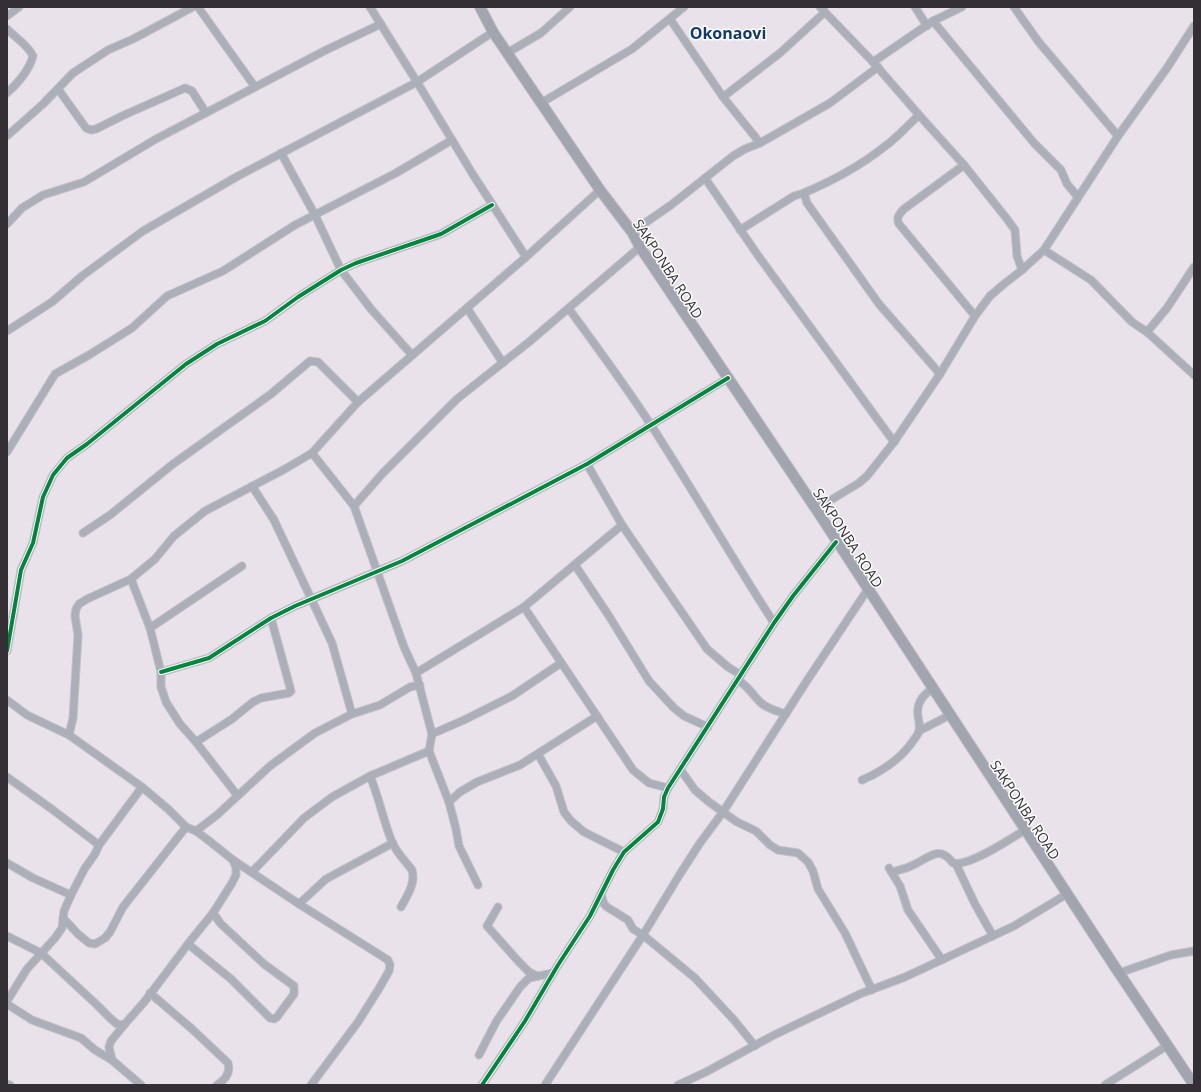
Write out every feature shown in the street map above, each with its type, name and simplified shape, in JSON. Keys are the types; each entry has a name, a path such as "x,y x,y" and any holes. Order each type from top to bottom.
{"main road":[{"name":"SAKPONBA ROAD","path":"480,7 493,32 600,190 632,232 640,247 816,509 836,542 1194,1085"}],"street":[{"path":"7,16 19,7"},
{"path":"7,136 74,73 108,50 133,39 193,7"},
{"path":"198,7 255,87"},
{"path":"370,7 492,205 526,257"},
{"path":"507,53 541,34 570,7"},
{"path":"541,103 632,49 684,7"},
{"path":"915,7 927,26"},
{"path":"632,232 671,205 733,156 760,143 830,103 876,64 933,21 962,7"},
{"path":"1014,7 1038,41 1118,136"},
{"path":"723,97 780,53 822,10 876,64 919,116 964,165 1007,219 1015,230 1016,256 1022,270"},
{"path":"670,19 723,97 760,143"},
{"path":"933,21 1034,143 1061,170 1067,184 1078,197"},
{"path":"7,224 22,208 43,195 84,182 156,139 326,50 381,24"},
{"path":"816,509 859,483 867,476 894,442 940,374 975,316 990,296 1044,250 1118,136 1167,68 1194,26"},
{"path":"7,29 27,46 33,56 28,69 18,84 7,93"},
{"path":"7,331 52,302 82,276 143,231 238,176 417,82 493,32"},
{"path":"58,89 86,128 92,130 185,88 192,91 206,113"},
{"path":"740,230 794,196 837,178 868,159 886,146 919,116"},
{"path":"7,452 55,374 132,328 167,296 223,272 295,225 396,173 452,140"},
{"path":"281,153 315,215 341,270 371,309 412,355"},
{"path":"964,165 904,209 897,220 975,316"},
{"path":"705,178 740,230 894,442"},
{"path":"69,735 73,718 78,635 75,616 76,609 79,604 131,579 155,559 174,536 205,510 312,453 358,402 526,257 600,190"},
{"path":"804,193 807,203 879,304 940,374"},
{"path":"7,651 21,570 33,543 43,497 52,475 67,458 87,444 186,364 216,344 265,321 298,297 341,270 356,263 441,234 492,205"},
{"path":"354,506 383,473 457,399 503,363 640,247"},
{"path":"1044,250 1091,280 1132,322 1147,332 1194,375"},
{"path":"1147,332 1167,308 1194,267"},
{"path":"467,308 503,363"},
{"path":"568,308 622,382 774,623"},
{"path":"83,533 110,515 173,464 271,394 310,361 318,362 358,402"},
{"path":"161,672 209,658 271,618 402,561 587,464 728,378"},
{"path":"312,453 354,506 404,647 420,685 432,734 429,751 449,802 459,846 478,885"},
{"path":"587,464 622,525 708,649 747,686 760,702 786,714"},
{"path":"252,486 274,520 332,643 352,714"},
{"path":"416,673 524,607 622,525"},
{"path":"482,1085 526,1021 553,973 590,916 624,852 658,822 663,808 664,797 680,769 774,623 793,596 836,542"},
{"path":"575,565 609,616 649,681 674,708 684,716 708,727"},
{"path":"150,628 242,566"},
{"path":"131,579 150,628 161,672 161,687 166,702 180,724 196,742 237,795"},
{"path":"545,1085 643,935 700,843 723,812 868,589"},
{"path":"524,607 560,663 633,770 649,783 668,788"},
{"path":"196,742 232,719 253,702 261,698 289,693 291,691 271,618"},
{"path":"432,734 512,696 560,663"},
{"path":"196,832 270,766 315,733 352,714 380,705 410,687 420,685"},
{"path":"862,780 885,769 901,756 911,744 919,731 920,725 918,713 920,700 925,693 933,688"},
{"path":"7,700 28,715 69,735 142,787 168,809 186,828 196,832 233,860 388,960 390,965 389,971 380,987 358,1022 311,1085"},
{"path":"919,731 950,715"},
{"path":"449,802 460,792 476,782 520,765 597,716"},
{"path":"252,872 304,818 332,797 370,776 429,751"},
{"path":"538,754 556,786 564,812 571,821 584,832 624,852"},
{"path":"680,769 695,790 709,802 737,822 756,831 770,845 778,850 798,854 808,862 813,871 818,889 845,933 872,990"},
{"path":"370,776 377,793 381,812 393,843 412,870 414,876 401,907"},
{"path":"7,777 99,845"},
{"path":"7,1001 27,969 62,928 64,911 85,868 96,854 99,845 142,787"},
{"path":"208,822 208,840"},
{"path":"63,918 89,943 95,944 105,938 110,932 123,908 186,828"},
{"path":"956,864 982,856 1025,830"},
{"path":"299,904 326,879 393,843"},
{"path":"942,960 908,910 900,886 890,870 913,865 936,853 943,853 956,864 975,904 993,936"},
{"path":"112,1060 109,1047 111,1041 213,913 236,875 236,868 233,860"},
{"path":"7,863 33,878 71,895"},
{"path":"601,894 604,904 607,907 628,920 633,929 643,935 695,978 734,1020 755,1046"},
{"path":"678,1085 706,1072 774,1035 872,990 905,977 1014,926 1067,894"},
{"path":"498,907 487,926 529,972 537,976"},
{"path":"188,944 231,979 270,1018 274,1019 276,1017 294,994 294,986 264,964 221,924 213,913"},
{"path":"7,936 41,953 110,1018 117,1024 124,1025"},
{"path":"1119,973 1171,955 1194,950"},
{"path":"479,1055 496,1022 520,987 529,978 553,973"},
{"path":"150,993 192,1029 228,1063 228,1074 224,1080 217,1085"},
{"path":"7,1004 32,1020 81,1038 95,1050 112,1060 141,1085"},
{"path":"1105,1085 1168,1045"}],"cycle path":[{"path":"7,651 21,570 33,543 43,497 53,475 67,458 87,444 186,364 217,344 265,321 298,297 341,270 356,263 441,234 492,205"},
{"path":"161,672 209,658 271,618 295,606 402,561 587,464 728,378"},
{"path":"482,1085 525,1021 558,965 590,916 613,870 624,852 658,822 663,809 664,797 668,788 774,623 793,596 836,542"}],"district":[{"name":"Okonaovi","path":"728,33"}]}
